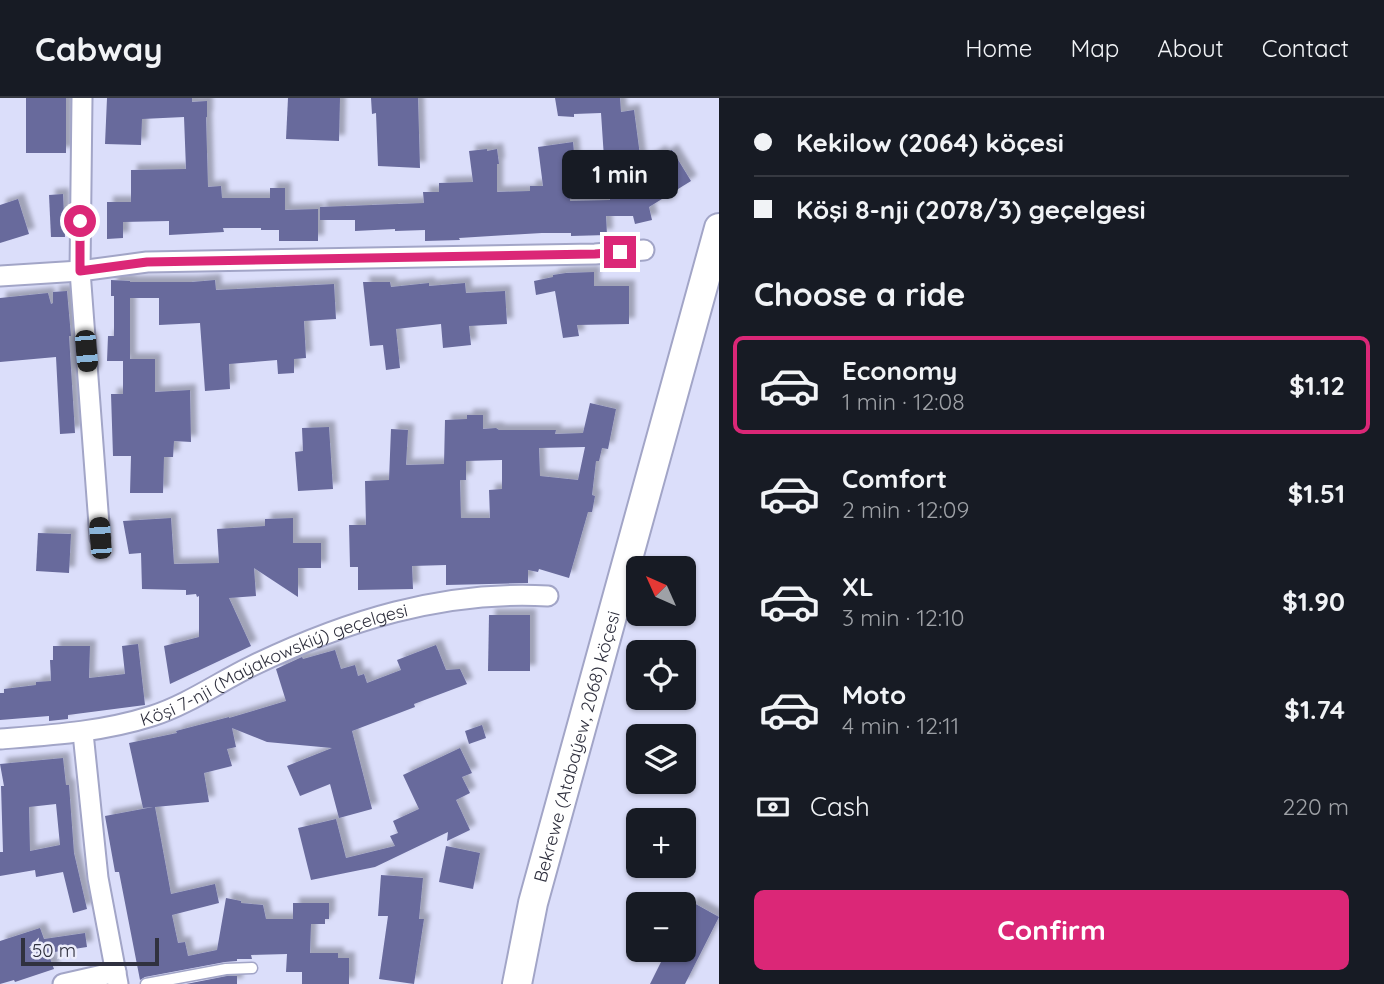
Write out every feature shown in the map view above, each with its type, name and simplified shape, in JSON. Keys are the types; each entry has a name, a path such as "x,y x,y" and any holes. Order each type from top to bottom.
{"main road":[{"name":"Bekrewe (Atabaýew, 2068) köçesi","path":"517,984 536,891 719,228"}],"street":[{"path":"82,98 80,271 100,538"},
{"path":"0,276 80,271 147,262 595,254 644,250"},
{"name":"Köşi 7-nji (Maýakowskiý) geçelgesi","path":"0,739 83,733 153,716 309,640 372,617 426,604 523,595 548,596"},
{"path":"64,984 117,978 98,878 83,733"}],"lane":[{"path":"146,984 226,969 252,968"}],"building":[{"path":"26,98 66,98 66,153 26,153"},
{"path":"107,98 192,98 192,102 207,101 208,187 221,186 222,198 270,198 270,188 285,188 285,210 318,209 318,241 279,241 279,230 261,228 223,228 224,232 169,235 169,221 123,222 123,238 107,239 107,202 131,202 131,170 186,169 184,117 142,119 141,145 105,144"},
{"path":"288,98 340,98 339,141 286,139"},
{"path":"371,98 418,98 420,168 378,166 376,113 372,114"},
{"path":"555,98 620,98 621,112 634,110 641,163 660,151 663,155 672,150 691,181 649,207 652,220 635,224 633,216 606,216 607,235 571,236 571,233 542,233 425,241 425,230 355,231 355,220 320,220 320,207 424,203 423,192 439,192 439,183 473,182 469,151 497,149 497,192 530,191 530,186 543,186 538,147 573,142 575,163 566,164 570,201 610,200 608,158 604,158 601,113 574,114 574,117 558,116"},
{"path":"63,194 65,237 51,237 49,195"},
{"path":"18,199 29,234 0,243 0,205"},
{"path":"594,272 594,286 629,286 629,324 577,325 579,336 563,338 555,291 536,295 534,281 566,273"},
{"path":"111,280 215,280 216,290 334,284 336,319 304,321 306,358 294,359 294,373 278,374 277,360 229,364 230,389 205,391 200,323 159,325 159,298 130,298 130,359 155,359 155,392 190,390 191,442 174,441 173,457 164,457 163,493 130,493 131,456 113,456 111,394 123,394 123,361 107,361 108,336 114,336 114,296 111,296"},
{"path":"363,282 390,282 391,287 465,283 466,293 505,291 507,324 469,326 471,345 443,348 441,324 396,329 400,368 386,370 383,345 370,346"},
{"path":"67,291 75,433 60,434 56,357 0,362 0,298 48,293 51,304 53,292"},
{"path":"590,403 616,409 608,449 602,448 599,461 596,461 592,512 588,512 569,578 539,569 538,572 528,570 528,583 446,585 446,565 412,566 413,589 358,590 358,567 350,567 349,525 366,525 365,481 389,480 391,429 408,430 406,465 444,464 445,420 467,419 467,415 483,415 483,429 556,430 555,434 583,433","holes":["585,447 578,480 540,476 539,448","502,460 502,489 489,490 490,518 461,518 460,480 466,480 466,461"]},
{"path":"329,427 333,489 298,491 295,452 303,451 302,428"},
{"path":"171,518 174,564 219,563 217,529 265,526 265,519 293,518 293,543 321,543 321,568 298,568 298,597 254,568 256,596 229,598 251,646 170,684 164,646 199,637 199,596 186,595 186,590 142,589 141,553 129,554 123,521"},
{"path":"38,533 71,534 69,573 36,571"},
{"path":"489,615 530,615 530,671 488,671"},
{"path":"138,644 145,705 68,715 68,719 49,721 49,716 0,720 0,693 4,693 4,689 51,681 50,660 53,660 53,646 90,646 89,678 125,674 122,646"},
{"path":"436,645 446,670 460,669 467,684 352,731 372,809 339,818 330,784 300,796 287,766 332,748 267,742 232,728 236,747 227,749 232,766 204,773 209,802 155,807 171,894 215,884 219,903 172,915 178,943 185,942 188,956 217,950 226,898 241,903 263,905 266,919 293,919 293,903 329,903 329,919 325,919 325,924 311,924 310,953 338,953 338,958 349,958 349,984 302,984 302,972 286,972 287,954 251,955 252,959 237,959 140,980 105,816 153,807 143,808 129,743 177,733 176,731 286,701 276,669 302,657 303,659 335,650 341,669 355,665 358,676 364,674 367,683 401,670 397,660"},
{"path":"482,725 486,738 469,744 465,731"},
{"path":"460,748 472,773 462,777 470,793 456,800 470,830 447,841 448,832 375,867 311,880 298,828 336,819 346,858 395,846 390,836 398,833 393,821 419,809 403,775"},
{"path":"63,758 66,785 69,785 74,853 87,909 73,913 63,872 36,877 35,870 0,876 0,852 3,852 1,786 4,786 0,764","holes":["56,804 60,845 30,851 29,807"]},
{"path":"446,846 480,853 473,889 439,882"},
{"path":"381,875 423,878 419,919 424,919 414,984 379,979 388,916 378,916"},
{"path":"696,904 719,917 685,984 650,984 661,962 696,962"},
{"path":"40,928 44,939 85,933 87,947 48,953 54,969 0,984 0,941"},
{"path":"237,976 237,984 186,984"}],"route":[{"path":"80,221 80,271 147,262 620,252"}]}
